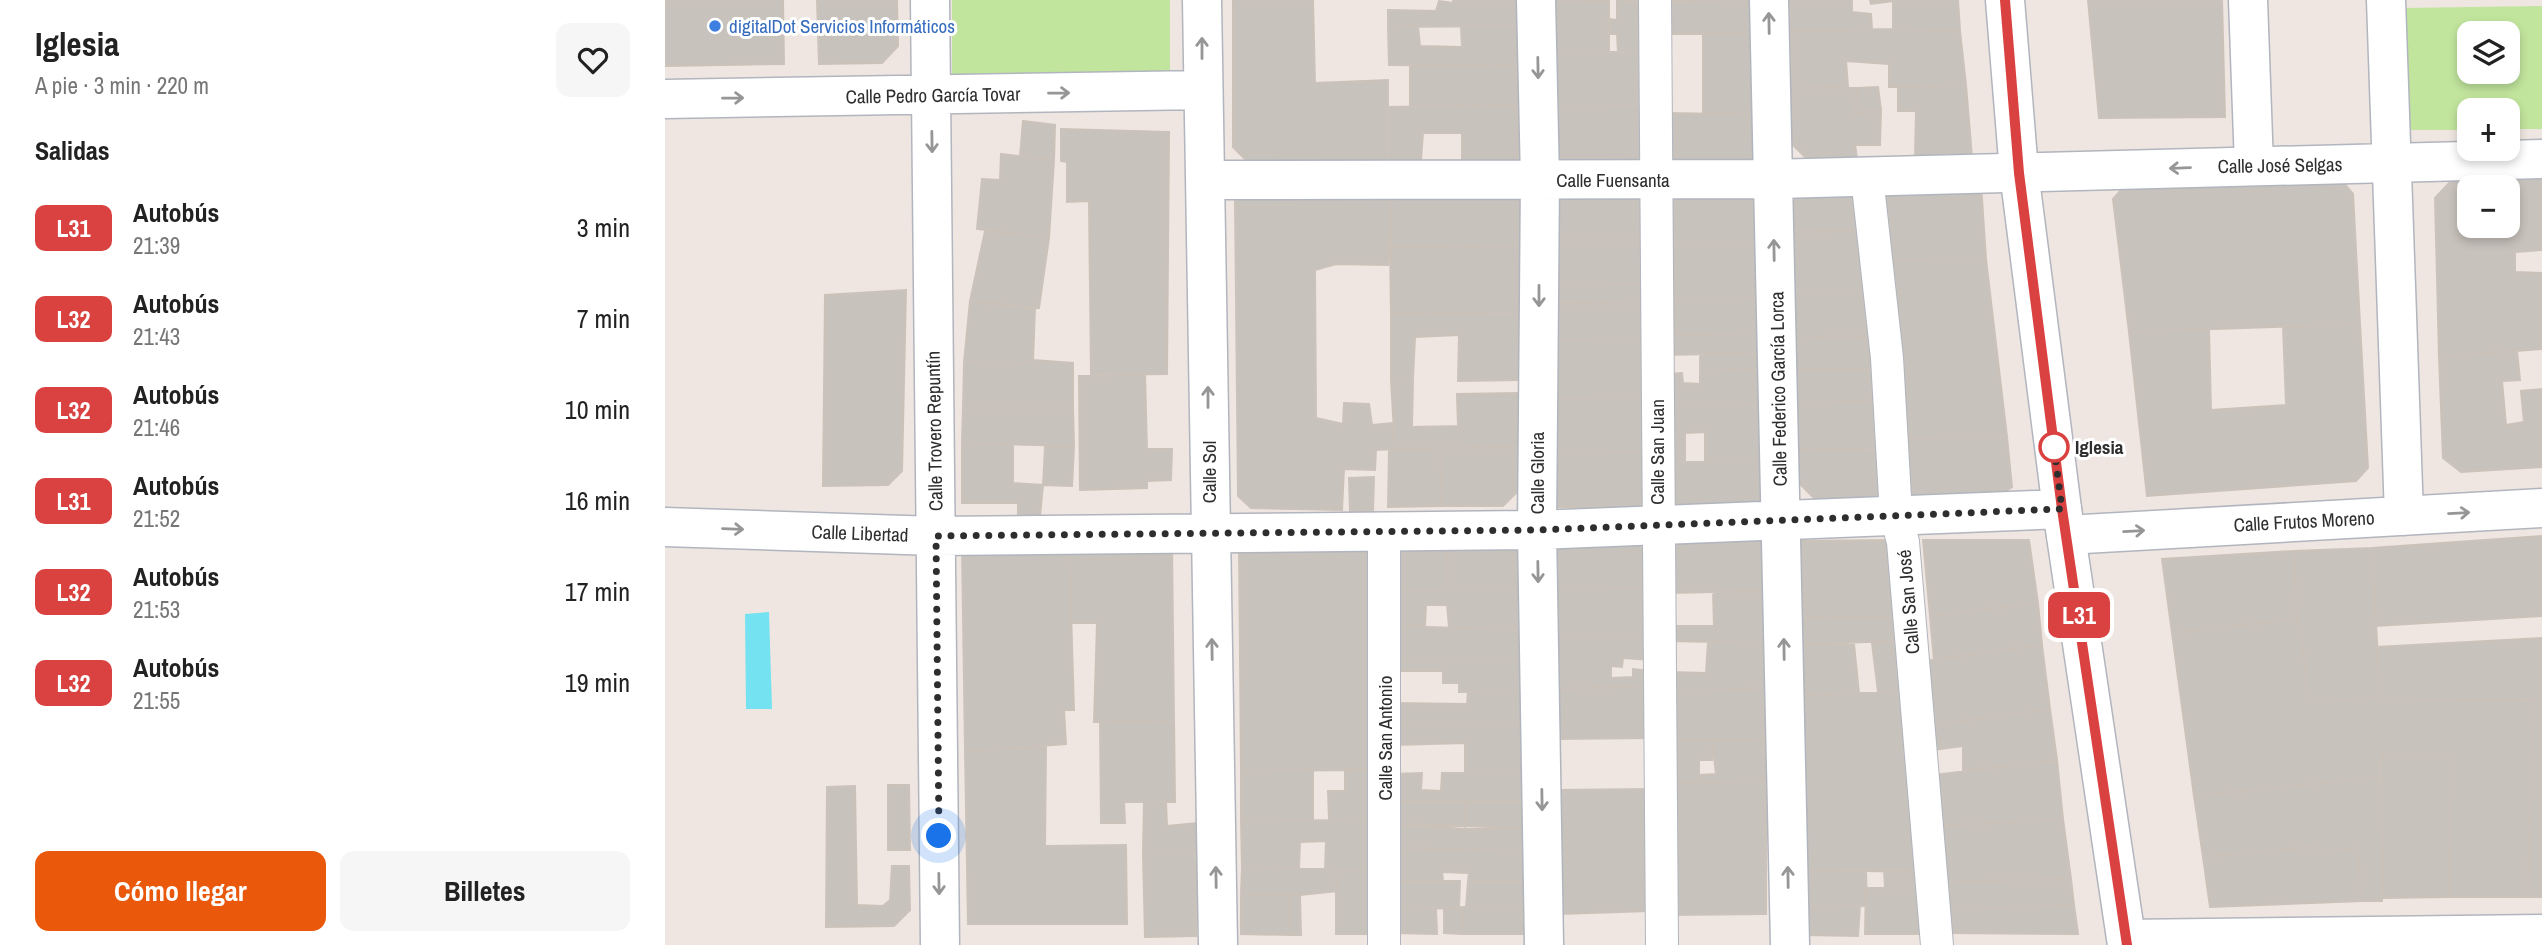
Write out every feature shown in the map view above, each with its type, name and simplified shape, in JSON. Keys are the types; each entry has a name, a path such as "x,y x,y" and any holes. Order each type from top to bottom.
{"street":[{"name":"Calle Trovero Repuntín","path":"930,0 940,945"},
{"name":"Calle Sol","path":"1202,0 1201,90 1207,180 1209,533 1218,945"},
{"name":"Calle Gloria","path":"1537,0 1540,180 1537,530 1544,945"},
{"name":"Calle San Juan","path":"1655,0 1662,945"},
{"name":"Calle Federico García Lorca","path":"1769,0 1790,945"},
{"path":"2005,0 2019,173 2064,522 2127,942 2460,940 2542,934"},
{"path":"2248,0 2254,166"},
{"path":"2386,0 2394,163 2404,516"},
{"name":"Calle Pedro García Tovar","path":"665,99 1201,90"},
{"name":"Calle José Selgas","path":"2019,173 2542,159"},
{"name":"Calle Fuensanta","path":"1207,180 1773,179 2019,173"},
{"name":"Calle San José","path":"1867,177 1887,358 1896,515 1903,542 1937,945"},
{"name":"Calle Frutos Moreno","path":"2064,522 2404,516 2542,508"},
{"name":"Calle Libertad","path":"665,527 936,536 1537,530 1896,515 2064,522"},
{"name":"Calle San Antonio","path":"1384,531 1384,945"}],"green space":[{"path":"952,0 1170,0 1170,80 952,85"},
{"path":"2542,6 2542,129 2520,129 2520,98 2457,98 2457,130 2407,130 2403,8"}],"water":[{"path":"769,612 772,709 746,709 745,614"}],"building":[{"path":"665,0 783,0 784,64 665,66"},
{"path":"817,0 897,0 898,46 882,63 819,64"},
{"path":"1233,0 1313,0 1315,83 1388,80 1388,161 1247,161 1233,147"},
{"path":"1453,0 1517,0 1517,26 1388,27 1388,10 1436,11 1439,1 1453,3"},
{"path":"1551,0 1609,1 1609,52 1552,52"},
{"path":"1668,0 1762,0 1762,4 1668,3"},
{"path":"1790,0 1852,0 1852,12 1871,14 1872,29 1791,31"},
{"path":"1870,0 1958,0 1960,31 1893,29 1893,1 1871,4"},
{"path":"2088,0 2222,0 2225,117 2099,118"},
{"path":"1617,1 1644,1 1645,52 1618,52 1617,34 1608,34 1609,19 1617,20"},
{"path":"1668,3 1762,4 1761,33 1669,34"},
{"path":"1418,26 1420,46 1462,47 1461,27 1517,26 1517,66 1389,65 1388,27"},
{"path":"1791,31 1960,31 1966,85 1889,87 1889,64 1846,61 1848,87 1792,88"},
{"path":"1761,33 1762,115 1703,113 1703,34"},
{"path":"1552,52 1645,52 1645,106 1553,107"},
{"path":"1410,65 1517,66 1518,105 1410,107"},
{"path":"1966,85 1972,157 1915,158 1916,111 1898,111 1898,87"},
{"path":"1878,87 1881,110 1855,113 1858,88"},
{"path":"1792,88 1858,88 1855,113 1881,110 1880,145 1855,145 1857,158 1806,158 1792,144"},
{"path":"1518,105 1518,161 1462,160 1462,133 1423,133 1421,160 1388,161 1388,107"},
{"path":"1645,106 1647,159 1553,159 1553,107"},
{"path":"1669,113 1762,115 1761,157 1751,167 1668,168"},
{"path":"1023,121 1055,125 1054,160 1020,156"},
{"path":"1061,129 1169,132 1167,374 1091,375 1089,201 1067,202 1067,162 1061,161"},
{"path":"1001,154 1054,160 1049,238 977,229 982,179 1000,180"},
{"path":"2520,179 2542,179 2542,250 2515,252 2515,272 2542,273 2542,349 2439,357 2435,198 2452,180 2457,180 2457,238 2520,238"},
{"path":"2341,180 2353,194 2360,324 2129,332 2113,199 2128,182"},
{"path":"1880,184 1981,184 1986,259 1889,260"},
{"path":"1551,185 1647,197 1647,240 1552,240"},
{"path":"1862,185 1866,230 1794,232 1794,186"},
{"path":"1747,186 1759,200 1758,246 1666,246 1665,187"},
{"path":"1251,187 1390,187 1388,265 1336,264 1315,270 1316,418 1343,424 1344,403 1369,404 1372,425 1392,423 1395,449 1376,450 1375,470 1344,469 1342,510 1251,508 1238,496 1235,201"},
{"path":"1390,187 1520,187 1519,246 1390,247"},
{"path":"1866,230 1872,290 1795,290 1794,232"},
{"path":"985,231 1049,238 1039,308 970,301"},
{"path":"1552,240 1647,240 1648,285 1552,285"},
{"path":"1519,246 1518,313 1391,314 1390,247"},
{"path":"1666,246 1758,246 1760,298 1665,300"},
{"path":"1986,259 2007,437 1903,438 1889,260"},
{"path":"1650,284 1650,304 1551,303 1552,285"},
{"path":"906,290 902,471 888,485 823,486 825,295"},
{"path":"1795,290 1872,290 1876,337 1830,336 1795,340"},
{"path":"1760,298 1760,333 1666,335 1665,300"},
{"path":"970,301 1035,309 1033,360 1022,364 964,362"},
{"path":"1551,303 1650,304 1652,339 1551,340"},
{"path":"1518,313 1519,380 1458,381 1459,335 1415,337 1413,378 1391,380 1391,314"},
{"path":"2360,324 2368,468 2356,481 2147,496 2129,332 2209,329 2211,410 2286,405 2283,326"},
{"path":"1760,333 1760,353 1666,355 1666,335"},
{"path":"1830,336 1876,337 1879,369 1795,370 1795,340"},
{"path":"1652,339 1649,397 1552,398 1551,340"},
{"path":"2517,351 2520,380 2502,381 2506,425 2524,422 2521,391 2542,389 2542,467 2461,472 2443,458 2439,357"},
{"path":"1760,353 1760,369 1700,371 1700,354"},
{"path":"1033,360 1073,363 1073,408 963,408 964,362 1022,364"},
{"path":"1760,369 1760,404 1666,406 1666,374 1682,373 1683,383 1700,384 1700,371"},
{"path":"1879,369 1881,400 1795,404 1795,370"},
{"path":"1145,374 1147,449 1172,449 1171,480 1147,481 1147,488 1080,490 1079,376"},
{"path":"1413,378 1412,427 1458,426 1457,394 1518,393 1519,447 1395,449 1391,380"},
{"path":"1649,397 1650,452 1552,453 1552,398"},
{"path":"1881,400 1884,449 1796,450 1795,404"},
{"path":"1760,404 1762,461 1705,461 1705,432 1685,433 1685,461 1666,462 1666,406"},
{"path":"963,408 1073,408 1074,446 962,443"},
{"path":"2007,437 2012,487 1994,499 1906,500 1903,438"},
{"path":"962,443 1013,444 1013,483 1043,485 1040,516 1018,516 1018,503 962,503"},
{"path":"1074,446 1072,486 1043,485 1045,447"},
{"path":"1519,447 1518,491 1503,506 1442,506 1440,448"},
{"path":"1440,448 1442,506 1388,507 1389,449"},
{"path":"1884,449 1888,500 1817,501 1797,481 1796,450"},
{"path":"1650,452 1650,507 1552,507 1552,453"},
{"path":"1762,461 1761,505 1672,507 1666,462"},
{"path":"1374,477 1373,511 1350,511 1349,478"},
{"path":"2542,536 2542,616 2376,626 2372,548"},
{"path":"1563,537 1650,538 1650,588 1553,589 1553,550"},
{"path":"1763,538 1764,591 1668,593 1668,539"},
{"path":"1393,540 1447,541 1448,589 1393,590"},
{"path":"1891,540 1899,617 1803,618 1801,541"},
{"path":"1923,540 2029,540 2038,603 1930,616"},
{"path":"1447,541 1521,541 1521,589 1448,589"},
{"path":"1239,542 1374,543 1374,770 1241,771"},
{"path":"1172,545 1174,721 1094,722 1097,623 1071,623 1069,546"},
{"path":"1069,546 1074,710 1064,710 1066,744 965,751 962,549"},
{"path":"2372,548 2380,698 2307,702 2305,662 2297,619 2294,551"},
{"path":"2294,551 2297,619 2172,633 2162,559"},
{"path":"1650,588 1650,637 1555,637 1553,589"},
{"path":"1521,589 1522,630 1449,627 1447,605 1426,605 1425,626 1394,626 1393,590"},
{"path":"1764,591 1764,643 1669,641 1669,626 1714,626 1713,592"},
{"path":"2038,603 2042,645 1934,660 1930,616"},
{"path":"1899,617 1901,641 1801,644 1800,618"},
{"path":"2297,619 2305,662 2307,702 2380,698 2380,701 2533,700 2528,897 2449,897 2451,758 2446,754 2382,754 2381,777 2194,796 2172,633"},
{"path":"1394,626 1522,630 1522,658 1394,658"},
{"path":"1555,637 1650,637 1650,660 1623,658 1622,667 1611,666 1611,678 1633,677 1633,669 1650,671 1650,686 1555,689"},
{"path":"2542,638 2542,699 2380,701 2377,647"},
{"path":"1901,641 1907,691 1878,692 1872,643"},
{"path":"1708,642 1764,643 1764,688 1670,692 1669,672 1706,673"},
{"path":"1801,644 1854,644 1859,693 1801,695"},
{"path":"2042,645 2050,709 1931,725 1924,661"},
{"path":"1394,658 1522,658 1523,690 1459,692 1459,683 1443,683 1443,671 1394,671"},
{"path":"1650,686 1650,738 1557,739 1555,689"},
{"path":"1764,688 1764,740 1669,740 1670,692"},
{"path":"1523,690 1523,722 1393,722 1393,703 1467,704 1468,692"},
{"path":"1907,691 1923,872 1803,870 1801,695"},
{"path":"2542,699 2542,897 2528,897 2533,700"},
{"path":"2050,709 2057,760 1963,771 1963,746 1932,750 1931,725"},
{"path":"1174,721 1175,802 1124,802 1125,823 1101,823 1100,722"},
{"path":"1393,722 1523,722 1525,773 1465,773 1465,743 1393,745"},
{"path":"1712,739 1712,760 1699,760 1699,782 1669,783 1669,740"},
{"path":"1712,739 1764,740 1766,781 1699,782 1700,775 1716,774"},
{"path":"1046,747 1045,846 1126,845 1127,924 968,924 965,751"},
{"path":"2382,754 2446,754 2451,758 2449,897 2383,898"},
{"path":"2057,760 2063,819 1939,826 1935,775"},
{"path":"1345,769 1374,770 1373,821 1329,820 1328,791 1345,791"},
{"path":"1313,770 1313,820 1241,819 1241,771"},
{"path":"1422,773 1421,790 1441,791 1442,773 1525,773 1524,801 1394,801 1394,774"},
{"path":"2381,777 2382,901 2361,901 2358,848 2316,853 2313,847 2203,857 2194,796"},
{"path":"1766,781 1766,914 1671,915 1669,783"},
{"path":"888,785 909,785 910,850 888,850"},
{"path":"855,786 857,905 883,906 890,900 892,866 909,866 910,910 894,926 826,927 827,787"},
{"path":"1650,789 1649,911 1561,914 1557,790"},
{"path":"1394,801 1466,801 1465,829 1395,824"},
{"path":"1466,801 1524,801 1525,828 1465,829"},
{"path":"1144,802 1166,802 1167,826 1196,823 1196,853 1143,853"},
{"path":"1241,819 1373,821 1373,870 1325,869 1326,841 1300,842 1299,868 1242,867"},
{"path":"2063,819 2071,879 1944,882 1939,826"},
{"path":"1395,824 1525,828 1526,851 1394,848"},
{"path":"2313,847 2316,853 2358,848 2361,901 2210,907 2203,857"},
{"path":"1394,848 1526,851 1526,881 1468,881 1469,873 1442,872 1443,881 1393,881"},
{"path":"1143,853 1196,853 1196,936 1145,937"},
{"path":"1242,867 1336,869 1337,891 1300,895 1241,894"},
{"path":"1336,869 1373,870 1375,934 1336,934"},
{"path":"1803,870 1866,870 1867,906 1803,907"},
{"path":"1884,870 1923,872 1923,888 1885,888"},
{"path":"2071,879 2074,905 1947,910 1944,882"},
{"path":"1393,881 1460,881 1459,908 1394,909"},
{"path":"1468,881 1526,881 1527,907 1466,907"},
{"path":"1866,888 1923,888 1927,934 1865,934"},
{"path":"1241,894 1290,895 1290,935 1241,934"},
{"path":"1290,895 1300,895 1301,935 1290,935"},
{"path":"2074,905 2078,934 1949,933 1947,910"},
{"path":"1860,906 1858,936 1804,935 1803,907"},
{"path":"1463,907 1527,907 1528,934 1462,934"},
{"path":"1463,907 1462,934 1444,933 1444,908"},
{"path":"1436,908 1437,934 1394,933 1394,909"}],"bus line":[{"name":"L31","path":"2005,0 2019,173 2062,509 2127,945"}],"place":[{"name":"digitalDot Servicios Informáticos","path":"715,26"},
{"name":"Iglesia","path":"2054,447"}],"route":[{"path":"939,836 936,536 1537,530 2062,509 2054,447"}]}
